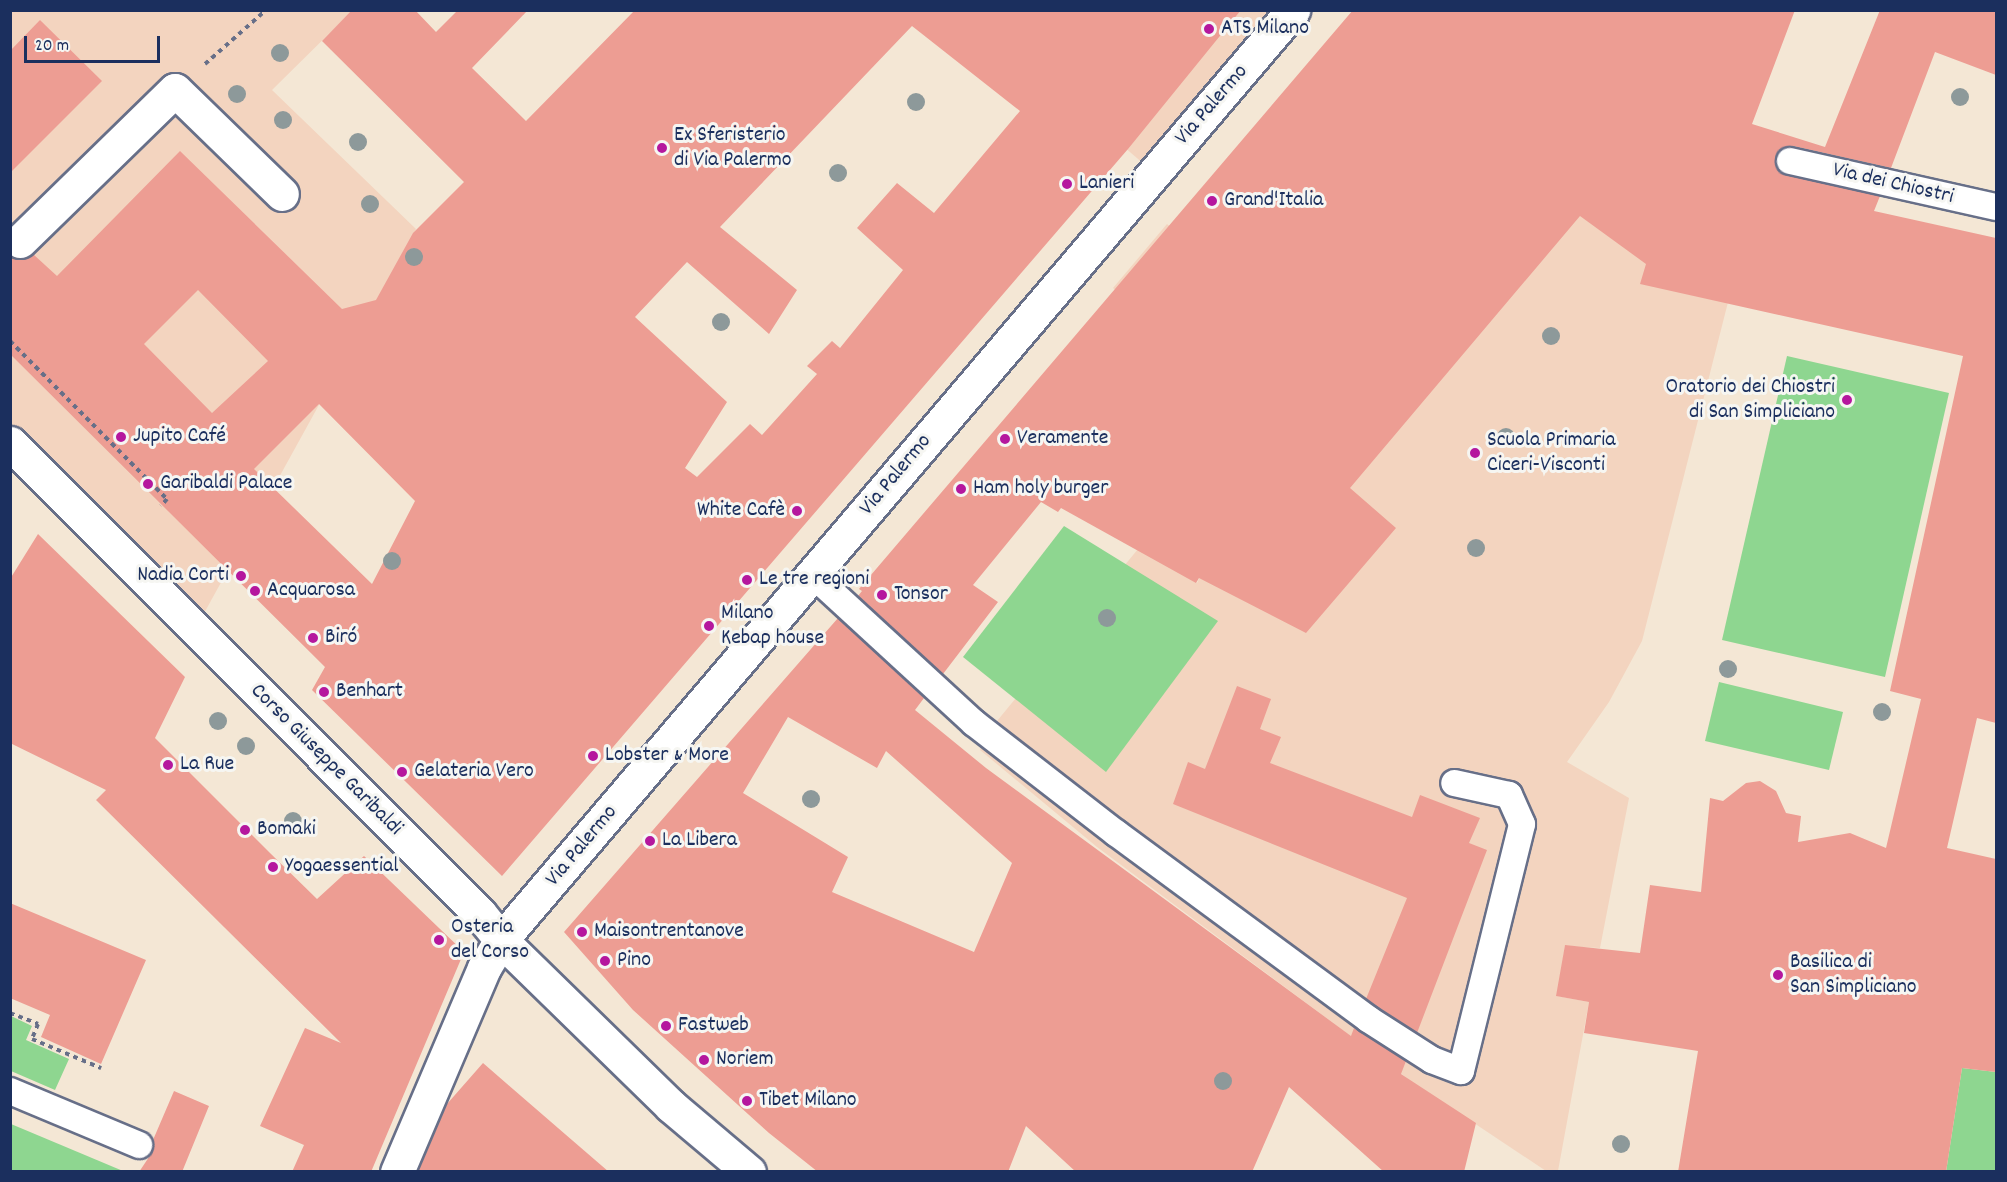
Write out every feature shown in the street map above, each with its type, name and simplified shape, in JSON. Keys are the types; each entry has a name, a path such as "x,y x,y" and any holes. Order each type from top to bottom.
{"street":[{"name":"Via Palermo","path":"397,1172 484,968 501,939 1293,10"},
{"path":"20,241 175,90 282,194"},
{"name":"Corso Giuseppe Garibaldi","path":"10,443 464,897 501,939 671,1106 749,1172"}],"lane":[{"name":"Via dei Chiostri","path":"1790,161 1996,207"},
{"path":"812,574 974,723 1116,834 1368,1019 1432,1060 1461,1071 1522,824 1509,795 1454,783"},
{"path":"10,1091 139,1145"}],"path":[{"path":"175,90 266,10"},
{"path":"10,341 167,500 161,506"},
{"path":"10,1012 38,1024 32,1039 101,1068"}],"shaded area":[{"path":"10,11 352,11 272,90 416,229 197,626 11,442"},
{"path":"966,11 1290,11 1152,171"},
{"path":"1442,164 1758,184 1642,641 1609,702 1567,762 1629,798 1600,948 1565,946 1557,996 1589,1002 1558,1171 1546,1171 1411,1081 1097,847 980,750 988,732 1138,549 1197,583 1225,524 1176,340 1113,288 1167,224 1230,274"}],"green space":[{"path":"1787,356 1949,393 1885,677 1722,640"},
{"path":"1064,526 1218,621 1106,772 963,657"},
{"path":"1719,682 1843,712 1829,770 1705,741"},
{"path":"11,1016 32,1026 26,1040 69,1059 55,1090 11,1071"},
{"path":"1962,1068 1996,1072 1996,1171 1946,1172"},
{"path":"11,1124 123,1171 11,1171"}],"building":[{"path":"352,10 415,10 436,32 458,10 528,10 472,68 526,121 635,10 1241,10 1128,149 502,876 312,690 325,667 10,354 10,257 24,259 33,254 57,276 180,151 342,309 376,300 413,233 464,182 322,41","holes":["912,26 1020,111 934,213 897,183 857,228 903,270 840,348 832,341 807,366 817,374 762,435 750,424 697,477 685,468 727,402 635,317 687,262 769,334 797,290 720,227","198,290 268,361 212,413 144,344","319,404 415,501 372,584 254,469"]},
{"path":"1353,10 1795,10 1752,124 1825,147 1880,10 1996,10 1996,75 1935,52 1891,168 1793,146 1779,150 1775,158 1779,172 1786,175 1880,196 1874,211 1996,238 1996,723 1977,718 1947,848 1996,859 1996,1072 1962,1068 1946,1172 1678,1172 1698,1051 1584,1033 1589,1002 1556,996 1565,945 1640,953 1650,885 1701,892 1710,798 1723,801 1746,783 1760,781 1776,791 1786,813 1801,816 1798,842 1850,833 1886,848 1921,699 1890,691 1963,356 1640,284 1646,264 1580,216 1350,488 1396,528 1306,633 1199,578 1196,583 1061,508 1058,512 1041,502 973,585 998,602 943,674 858,596 862,591 859,589"},
{"path":"40,20 102,81 10,173 10,51"},
{"path":"38,534 185,677 155,738 270,853 317,899 364,856 464,952 371,1172 292,1172 304,1145 260,1126 305,1028 341,1043 96,800 106,790 10,743 10,579"},
{"path":"838,618 924,698 915,710 986,768 1351,1036 1354,1028 1406,1061 1401,1074 1476,1123 1464,1172 1384,1172 1289,1087 1252,1172 1076,1172 1026,1126 1008,1172 818,1172 769,1133 633,1010 564,932","holes":["788,717 877,768 886,751 1012,863 974,952 832,892 848,857 743,793"]},
{"path":"1237,686 1271,699 1260,729 1281,737 1270,763 1412,817 1420,795 1480,818 1469,843 1487,850 1417,1033 1366,999 1407,898 1173,804 1188,762 1205,769"},
{"path":"10,903 146,960 101,1064 41,1037 50,1015 10,998"},
{"path":"483,1063 609,1172 418,1172 447,1104"},
{"path":"174,1091 209,1106 182,1172 139,1172 153,1151 153,1140"}],"place":[{"name":"ATS Milano","path":"1209,29"},
{"name":"Ex Sferisterio di Via Palermo","path":"662,148"},
{"name":"Lanieri","path":"1067,184"},
{"name":"Grand'Italia","path":"1212,201"},
{"name":"Oratorio dei Chiostri di San Simpliciano","path":"1847,400"},
{"name":"Jupito Café","path":"121,437"},
{"name":"Veramente","path":"1005,439"},
{"name":"Scuola Primaria Ciceri-Visconti","path":"1475,453"},
{"name":"Garibaldi Palace","path":"148,484"},
{"name":"Ham holy burger","path":"961,489"},
{"name":"White Cafè","path":"797,511"},
{"name":"Nadia Corti","path":"241,576"},
{"name":"Le tre regioni","path":"747,580"},
{"name":"Acquarosa","path":"255,591"},
{"name":"Tonsor","path":"882,595"},
{"name":"Milano Kebap house","path":"709,626"},
{"name":"Biró","path":"313,638"},
{"name":"Benhart","path":"324,692"},
{"name":"Lobster & More","path":"593,756"},
{"name":"La Rue","path":"168,765"},
{"name":"Gelateria Vero","path":"402,772"},
{"name":"Bomaki","path":"245,830"},
{"name":"La Libera","path":"650,841"},
{"name":"Yogaessential","path":"273,867"},
{"name":"Maisontrentanove","path":"582,932"},
{"name":"Osteria del Corso","path":"439,940"},
{"name":"Pino","path":"605,961"},
{"name":"Basilica di San Simpliciano","path":"1778,975"},
{"name":"Fastweb","path":"666,1026"},
{"name":"Noriem","path":"704,1060"},
{"name":"Tibet Milano","path":"747,1101"}]}
